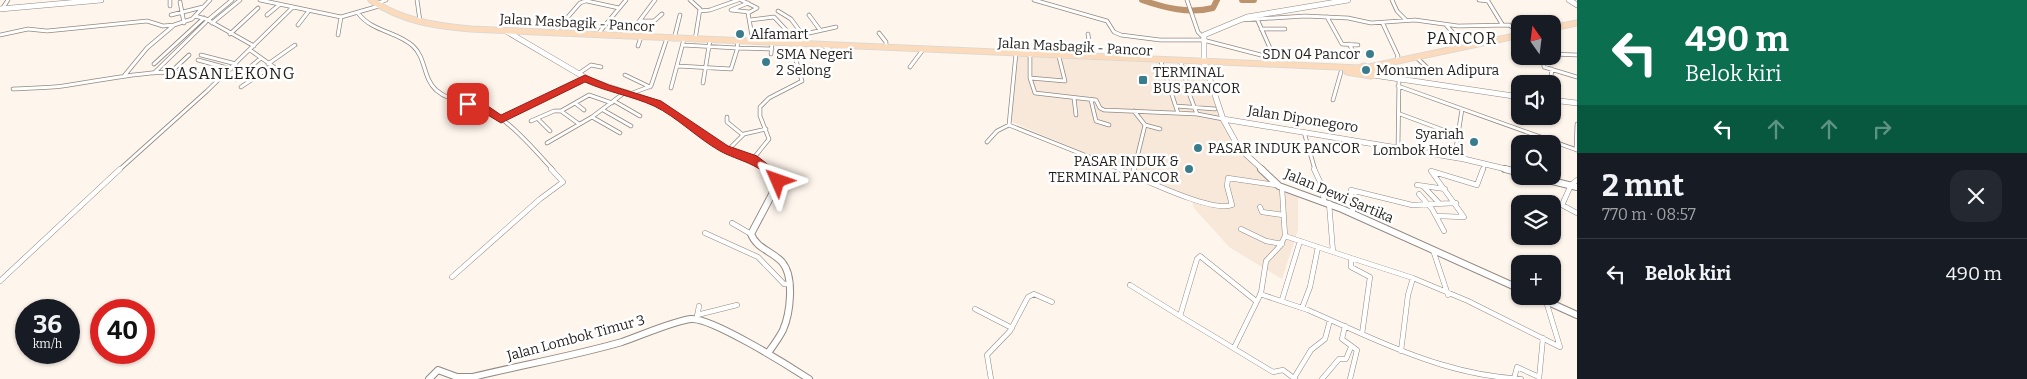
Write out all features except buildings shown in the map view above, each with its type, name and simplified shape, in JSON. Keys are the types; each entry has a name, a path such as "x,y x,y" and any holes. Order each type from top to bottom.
{"main road":[{"name":"Jalan Masbagik - Pancor","path":"371,0 400,16 420,21 506,31 667,38 684,42 695,40 738,45 753,42 772,46 799,44 1091,56 1341,72 1361,71"},
{"path":"1561,26 1577,23"},
{"path":"1361,71 1369,67 1511,36"},
{"name":"Jalan Masbagik - Pancor","path":"799,44 826,47 944,51"},
{"name":"Jalan Masbagik - Pancor","path":"1016,54 1361,71"},
{"path":"1361,71 1373,75 1376,71 1369,67"}],"street":[{"path":"1,9 8,0"},
{"path":"1,9 101,0"},
{"path":"170,0 170,6"},
{"path":"0,35 28,29 47,31 146,21 163,26 174,25 184,23 195,16 210,0"},
{"path":"154,64 232,0"},
{"path":"212,23 240,0"},
{"path":"260,0 308,12 341,17 358,13 386,0"},
{"path":"417,0 420,21"},
{"path":"554,33 580,2 588,0 619,8"},
{"path":"600,4 604,0"},
{"path":"597,35 626,0"},
{"path":"628,36 655,0"},
{"path":"690,0 700,10 710,10 739,0 748,3 757,8 748,12 731,10 748,3"},
{"path":"1034,0 1106,21 1114,32 1121,35 1160,40 1203,39 1280,60"},
{"path":"1187,0 1198,32 1203,39"},
{"path":"1203,39 1239,20 1348,0"},
{"path":"1392,0 1397,11 1406,20"},
{"path":"1479,0 1488,2 1502,24"},
{"path":"1569,0 1577,5"},
{"path":"180,2 184,23"},
{"path":"267,15 279,5"},
{"path":"171,14 205,6"},
{"path":"230,34 258,8"},
{"path":"0,280 101,188 134,155 231,69 292,8"},
{"path":"695,40 700,10"},
{"path":"778,11 790,18 802,34"},
{"path":"298,24 308,12"},
{"path":"748,12 753,42"},
{"path":"358,13 364,22 387,31 415,48 428,79 438,91 459,102 478,104 501,119 523,138 562,184 540,199 522,218 452,277"},
{"path":"640,20 651,22 662,14"},
{"path":"674,39 680,15"},
{"path":"809,15 820,30"},
{"path":"195,16 254,46"},
{"path":"1239,20 1258,21 1302,16 1383,24 1406,20 1461,26 1502,24 1511,26"},
{"path":"338,35 341,17"},
{"path":"750,20 774,17 789,33"},
{"path":"1327,17 1341,44 1358,45"},
{"path":"154,73 206,20"},
{"path":"1258,21 1270,48"},
{"path":"1383,24 1398,56 1396,61"},
{"path":"124,76 147,48 174,25"},
{"path":"1446,25 1465,46"},
{"path":"753,159 769,141 759,114 762,104 772,95 802,81 796,57 799,44 795,38 802,34 836,27"},
{"path":"1261,29 1285,29"},
{"path":"506,31 585,78 663,107 727,150 753,159 776,177 778,181 751,234"},
{"path":"879,33 886,42 886,48"},
{"path":"1088,34 1091,56"},
{"path":"638,46 641,37"},
{"path":"640,98 653,82 667,38"},
{"name":"Jalan Dewi Sartika","path":"1203,39 1204,63 1223,119 1239,148 1280,187 1326,202 1511,286"},
{"path":"671,88 684,42 709,43 703,84"},
{"path":"1349,44 1355,54"},
{"path":"241,87 295,45"},
{"path":"678,66 705,69 733,68 738,45 772,46 772,54"},
{"path":"826,47 844,57"},
{"path":"250,50 281,72"},
{"path":"910,67 922,51"},
{"path":"1008,126 1016,54"},
{"path":"1561,54 1577,55"},
{"path":"172,72 189,55"},
{"path":"200,55 236,64"},
{"path":"1030,56 1030,78 1035,93 1091,100 1096,121 1109,124"},
{"path":"1030,78 1065,81 1059,57"},
{"path":"1416,57 1434,74"},
{"path":"236,80 261,58"},
{"path":"198,60 231,69"},
{"path":"1161,62 1178,113"},
{"path":"1181,63 1197,114"},
{"path":"578,74 591,65 601,68"},
{"path":"1543,65 1577,77"},
{"path":"1551,75 1552,69"},
{"path":"13,89 70,86 102,78 172,72 201,73 220,79"},
{"path":"1333,100 1340,81 1341,72"},
{"path":"625,75 647,88"},
{"path":"1373,75 1511,96"},
{"path":"501,119 585,78"},
{"path":"1398,147 1400,114 1399,79"},
{"path":"1398,86 1576,150 1577,124"},
{"path":"547,143 627,94 647,88"},
{"path":"576,94 581,99"},
{"path":"560,111 590,95 613,102 640,116"},
{"path":"1074,98 1076,115"},
{"name":"Jalan Diponegoro","path":"1091,100 1096,100 1100,108 1104,110 1197,114 1452,156 1511,171"},
{"path":"1561,101 1577,103"},
{"path":"575,103 584,110"},
{"path":"1176,106 1216,109"},
{"path":"1452,156 1462,109"},
{"path":"531,121 555,110 560,111 579,124"},
{"path":"603,110 631,126"},
{"path":"1134,111 1145,125 1160,130"},
{"path":"1400,114 1446,131 1446,135 1457,139"},
{"path":"592,117 620,133"},
{"path":"727,117 727,122 743,135"},
{"path":"538,119 550,131"},
{"path":"1133,175 1145,125"},
{"path":"987,142 998,131 1008,126 1201,202 1225,208 1232,205 1227,186 1228,178 1280,187 1285,236 1282,244 1266,261 1260,294 1247,325 1234,348"},
{"path":"727,150 743,135 766,129"},
{"path":"1304,132 1313,168 1322,186 1326,202 1333,252"},
{"path":"1436,216 1464,217 1431,170 1477,185 1485,164"},
{"path":"1577,180 1562,205 1577,212"},
{"path":"1561,183 1574,186"},
{"path":"1417,185 1445,189"},
{"path":"1423,186 1439,203"},
{"path":"1353,214 1351,190 1402,203 1456,203"},
{"path":"1419,194 1436,216 1444,232"},
{"path":"1260,207 1262,212 1284,215"},
{"path":"732,223 751,234 754,241 784,265 788,284 785,323 768,353"},
{"path":"1241,229 1266,240 1282,244"},
{"path":"705,233 758,258 783,283 788,284"},
{"path":"1285,236 1413,278 1448,295 1468,301 1560,347 1547,305"},
{"path":"1282,300 1300,241"},
{"path":"1302,308 1310,287 1318,247"},
{"path":"1433,250 1448,295"},
{"path":"1180,316 1199,256 1212,264 1256,300"},
{"path":"1351,258 1351,267 1370,277 1362,334"},
{"path":"1401,351 1408,295 1413,278"},
{"path":"1130,285 1273,372 1282,370 1295,378 1311,350 1325,339 1330,320"},
{"path":"1260,294 1282,300 1401,351 1461,372 1485,378 1521,379"},
{"path":"991,379 987,355 1012,328 1030,295 1036,295 1052,302"},
{"path":"697,317 737,305"},
{"path":"1555,305 1577,315"},
{"path":"697,317 699,306"},
{"path":"975,309 1012,328"},
{"path":"697,317 768,353 809,379"},
{"name":"Jalan Lombok Timur 3","path":"429,379 438,370 462,378 480,376 622,342 682,320 697,317"},
{"path":"1344,326 1342,339 1357,350 1350,379"},
{"path":"1514,379 1517,367 1539,378 1543,338"},
{"path":"1322,379 1339,359 1346,359 1351,347"},
{"path":"1461,372 1461,379"}],"shaded area":[{"name":"PASAR INDUK & TERMINAL PANCOR","path":"1017,56 1201,65 1217,109 1236,147 1277,190 1298,197 1298,230 1282,279 1229,247 1194,208 1191,199 1010,121"}],"waterway":[{"path":"1142,0 1168,8 1186,10 1213,8 1217,0"},
{"path":"1242,0 1254,0"}],"place":[{"name":"Alfamart","path":"740,34"},
{"name":"SDN 04 Pancor","path":"1370,54"},
{"name":"SMA Negeri 2 Selong","path":"766,62"},
{"name":"Monumen Adipura","path":"1366,70"},
{"name":"TERMINAL BUS PANCOR","path":"1143,80"},
{"name":"Syariah Lombok Hotel","path":"1474,142"},
{"name":"PASAR INDUK PANCOR","path":"1198,148"},
{"name":"PASAR INDUK & TERMINAL PANCOR","path":"1189,169"}],"district":[{"name":"PANCOR","path":"1462,38"},
{"name":"DASANLEKONG","path":"230,73"}],"route":[{"path":"468,104 478,104 501,119 585,78 606,87 658,103 725,149 753,159 778,178 778,181"}]}
